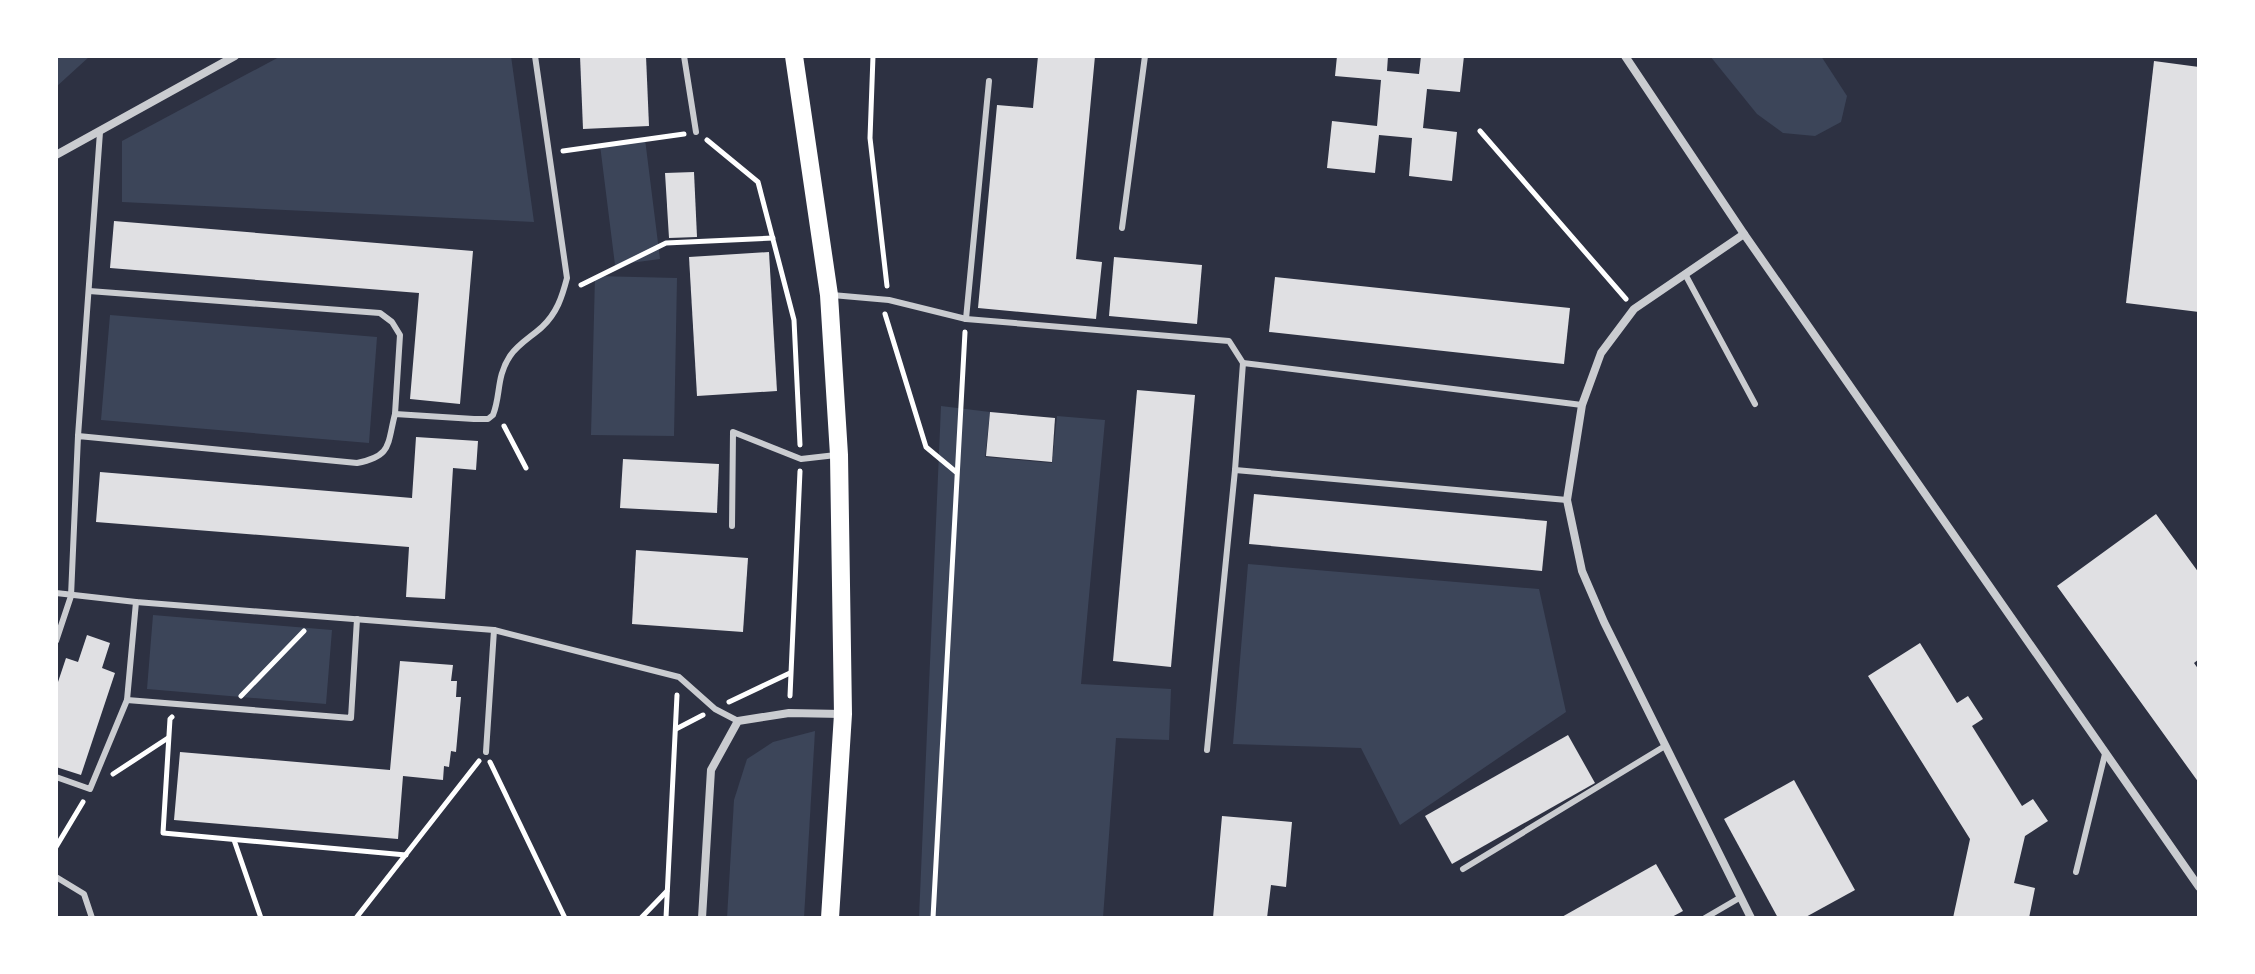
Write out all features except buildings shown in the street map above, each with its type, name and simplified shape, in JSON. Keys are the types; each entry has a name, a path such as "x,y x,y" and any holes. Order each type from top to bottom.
{"main road":[{"path":"794,56 829,295 839,455 843,714 830,918"}],"street":[{"path":"56,155 235,56"},
{"path":"1625,56 1744,234 2199,887"},
{"path":"1744,234 1634,309 1601,353 1582,405 1567,500 1582,571 1604,622 1751,918"},
{"path":"702,918 711,770 738,721 789,713 843,714"}],"lane":[{"path":"395,414 488,419 493,415 499,378 510,355 543,326 559,306 567,278 535,56"},
{"path":"684,56 696,132"},
{"path":"1122,228 1145,56"},
{"path":"966,319 989,81"},
{"path":"56,641 71,596 78,436 100,132"},
{"path":"1685,274 1755,404"},
{"path":"78,436 357,463 376,459 387,448 395,414 400,335 392,322 380,313 89,291"},
{"path":"829,295 889,300 966,319 1229,341 1243,363 1207,750"},
{"path":"1243,363 1582,405"},
{"path":"732,526 733,432 801,459 839,455"},
{"path":"1235,470 1567,500"},
{"path":"56,593 494,630 679,677 715,709 738,721"},
{"path":"56,777 90,789 127,700 136,602"},
{"path":"127,700 351,718 357,619"},
{"path":"486,752 494,630"},
{"path":"1463,869 1665,746"},
{"path":"2076,872 2105,754"},
{"path":"56,877 84,894 92,918"},
{"path":"1705,918 1741,897"}],"path":[{"path":"873,56 870,138 889,300"},
{"path":"1480,131 1634,309"},
{"path":"549,153 696,132 758,182 794,320 801,459 789,713"},
{"path":"562,294 666,243 773,238"},
{"path":"885,313 926,447 957,473"},
{"path":"933,918 966,319"},
{"path":"495,409 526,468"},
{"path":"230,708 318,616"},
{"path":"666,918 679,677"},
{"path":"190,705 170,719 163,833 406,855"},
{"path":"356,918 486,752 565,918"},
{"path":"234,840 261,918"},
{"path":"641,918 668,890"}],"shaded area":[{"path":"56,56 90,56 56,87"},
{"path":"281,56 511,56 534,222 122,202 122,141"},
{"path":"1710,56 1821,56 1847,96 1841,122 1815,136 1783,133 1757,114"},
{"path":"645,139 660,259 615,265 600,145"},
{"path":"595,276 677,278 674,436 591,435"},
{"path":"110,315 377,337 369,443 101,420"},
{"path":"941,406 990,412 985,457 1052,463 1057,416 1105,420 1081,684 1171,689 1169,740 1116,738 1103,918 919,918"},
{"path":"1248,564 1539,589 1566,712 1400,825 1361,748 1233,744"},
{"path":"153,615 332,630 326,704 147,689"},
{"path":"815,731 804,918 727,918 734,800 747,759 773,742"}]}
